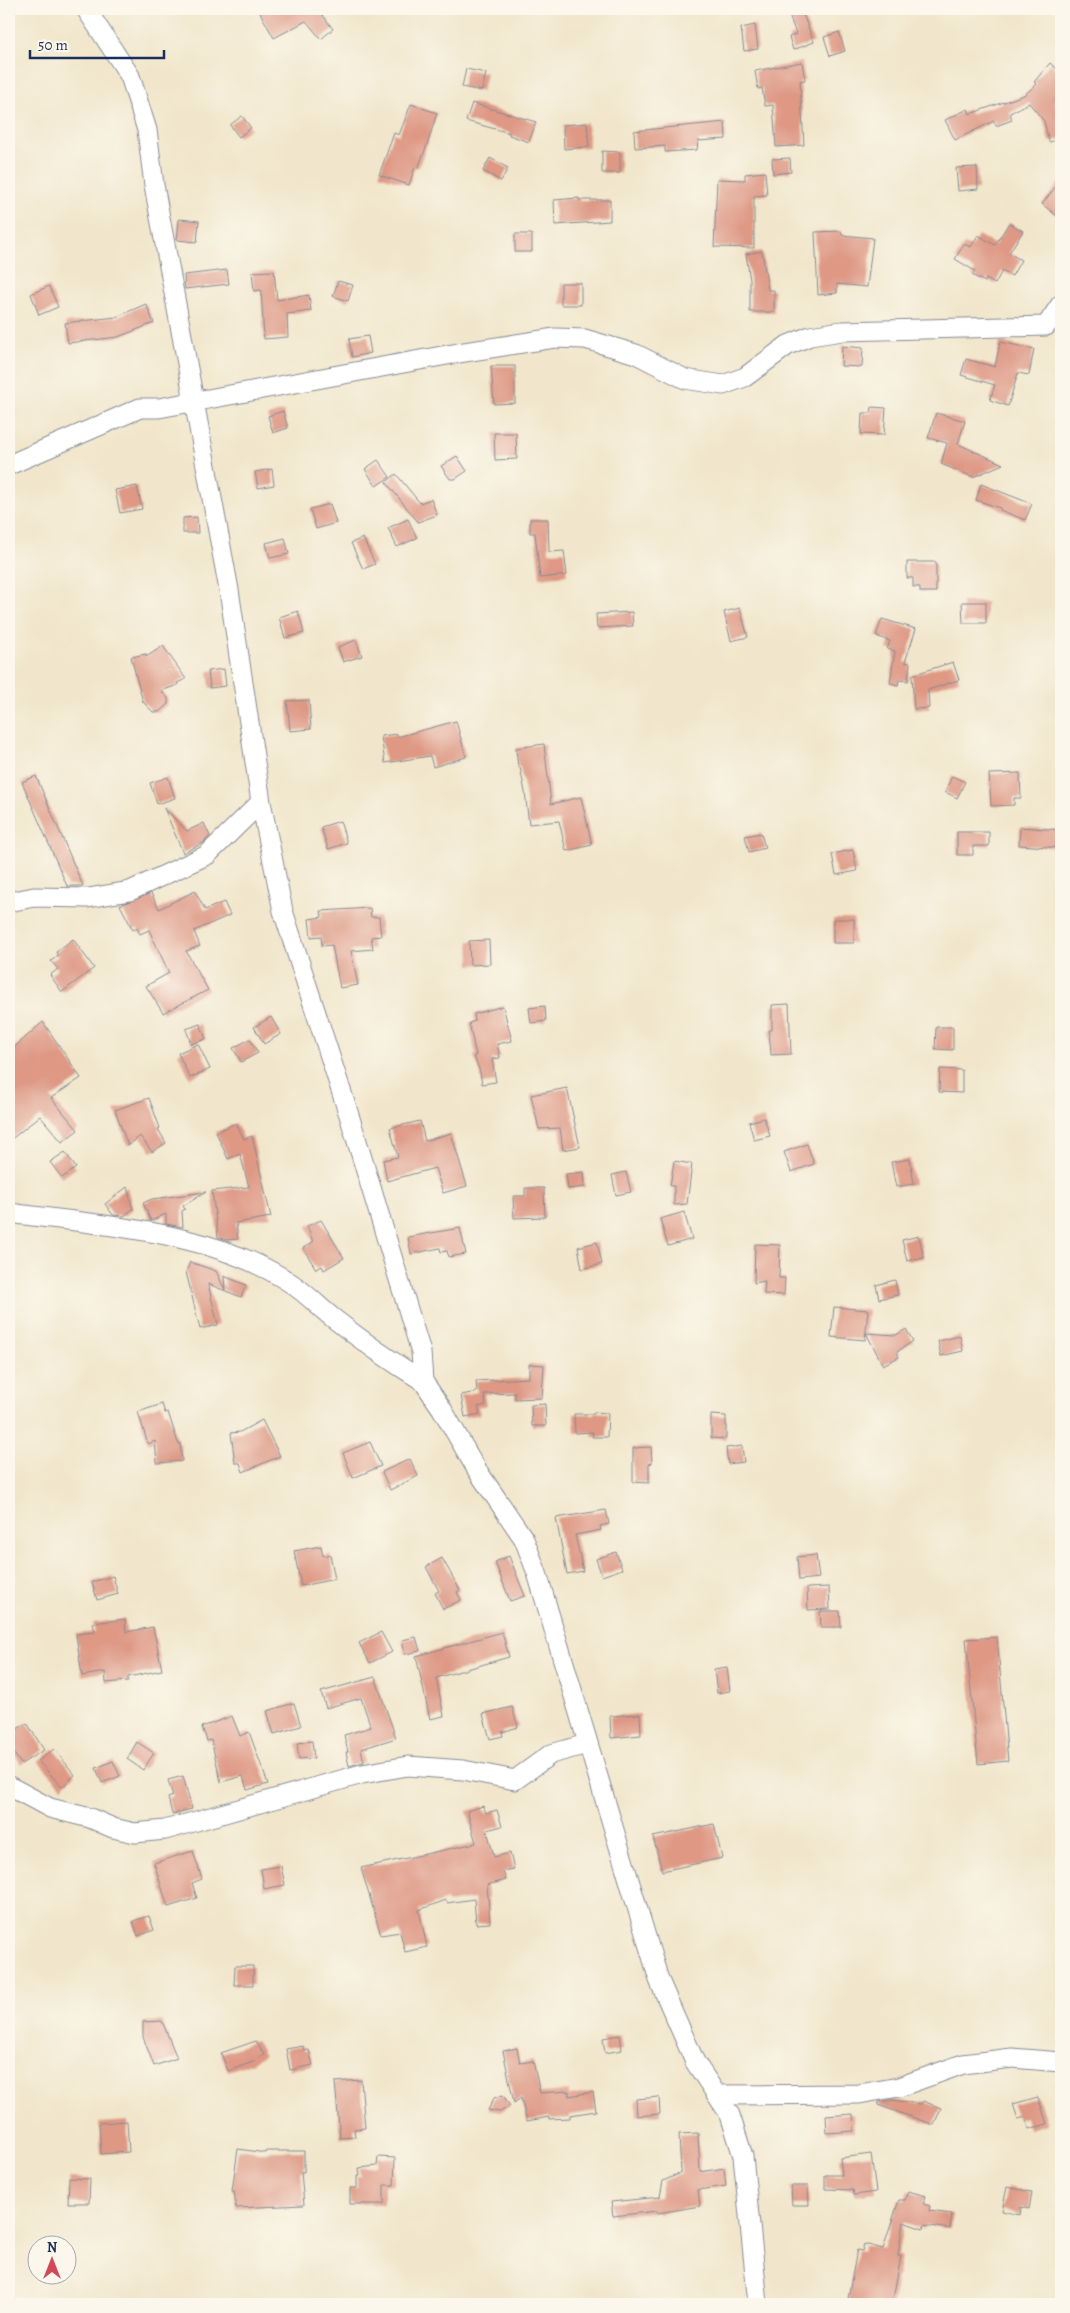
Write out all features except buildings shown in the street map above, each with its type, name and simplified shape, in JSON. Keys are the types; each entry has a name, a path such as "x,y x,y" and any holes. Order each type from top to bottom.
{"street":[{"path":"86,9 130,76 147,130 154,185 229,590 260,802 283,911 349,1115 421,1352 423,1381"},
{"path":"9,465 140,408 159,408 458,353 555,338 585,339 636,354 686,379 722,385 745,377 788,345 810,336 842,332 1046,326 1061,304"},
{"path":"9,902 34,897 88,898 130,891 207,855 260,802"},
{"path":"9,1213 132,1230 201,1244 243,1257 287,1280 387,1359 423,1381 442,1409 477,1470 524,1539 537,1573 659,1980 695,2062 730,2114 743,2156 758,2304"},
{"path":"9,1786 50,1808 90,1818 113,1828 135,1833 165,1830 362,1774 408,1766 462,1770 514,1780 551,1754 588,1744"},
{"path":"718,2095 859,2094 898,2087 963,2064 1012,2058 1061,2062"}]}
